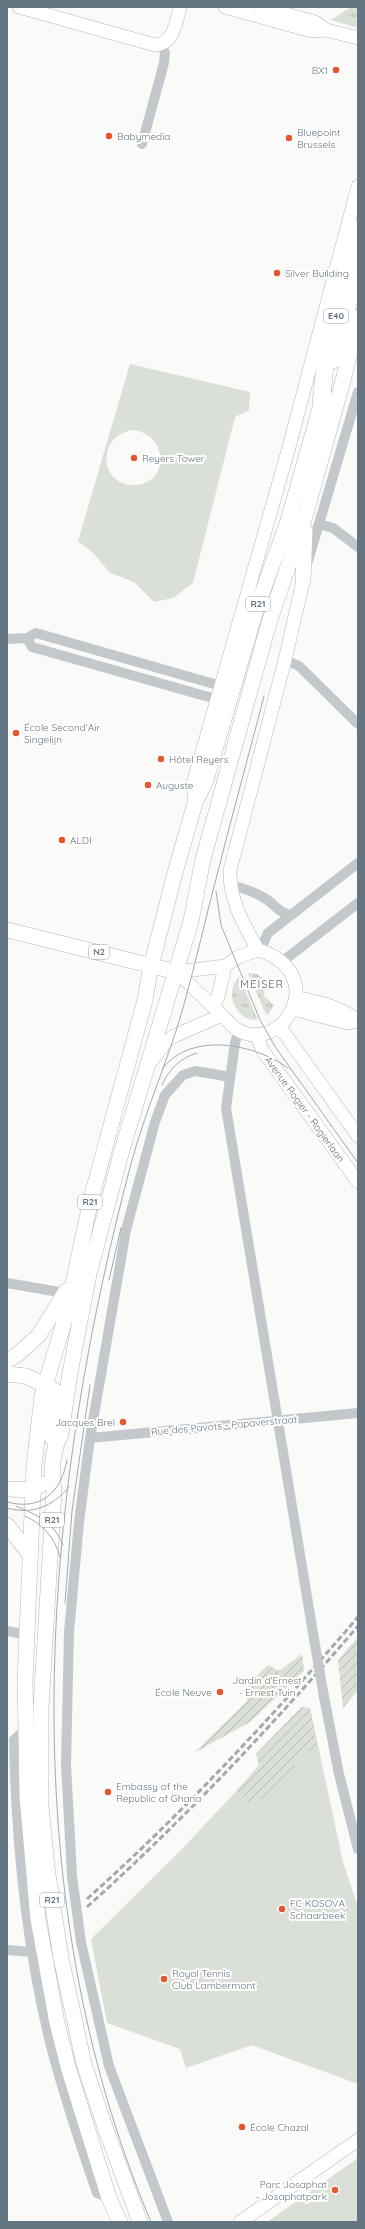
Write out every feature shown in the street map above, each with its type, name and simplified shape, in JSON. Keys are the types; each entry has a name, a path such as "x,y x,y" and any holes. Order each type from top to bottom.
{"highway":[{"name":"E40","path":"321,404 326,356 358,229"},
{"name":"E40","path":"351,349 358,334"}],"main road":[{"name":"R21","path":"120,2222 109,2198 69,2070 48,1977 33,1868 27,1796 26,1729 28,1635 36,1444 45,1384 67,1312 68,1290 145,1000 151,966 195,803 206,780 256,610 284,534 358,271"},
{"name":"R21","path":"140,2222 110,2142 84,2064 61,1958 47,1868 41,1806 41,1707 53,1503 51,1474 54,1446 60,1434 89,1274 122,1150 149,1064 164,1006 176,972 196,899 203,859 265,638 306,514 351,349 358,317"},
{"path":"303,581 306,514"},
{"name":"N2","path":"7,930 176,972"},
{"path":"7,1361 25,1349 48,1323 68,1290"},
{"path":"7,1374 21,1374 45,1384 54,1390 55,1395 50,1433 54,1446"},
{"path":"7,1489 34,1490 42,1485 51,1474"},
{"path":"7,1525 32,1556"}],"street":[{"path":"19,7 155,45 162,44 171,37 180,7"},
{"path":"225,7 311,31 326,30 358,38"},
{"path":"261,7 315,22 326,30"},
{"path":"142,144 164,63 165,53 162,44"},
{"path":"195,803 193,784 289,447 358,186"},
{"path":"358,392 303,581 285,660 235,846 230,870 236,886 236,908 259,950 274,955 283,961 292,972 294,1004 322,1004 350,1014 358,1021"},
{"path":"319,524 337,531 358,547"},
{"path":"7,639 27,638 36,633 220,686"},
{"path":"27,638 32,647 216,699"},
{"path":"285,660 299,666 358,724"},
{"path":"259,950 268,934 289,915 358,863"},
{"path":"236,886 268,900 278,911 289,915"},
{"path":"283,961 358,903"},
{"path":"277,926 278,911"},
{"name":"N2","path":"176,972 225,966 238,957 259,950"},
{"path":"149,1064 166,1042 218,1010 218,997 225,966"},
{"name":"N2","path":"176,972 239,1030 256,1034 267,1033 279,1026 294,1004"},
{"path":"279,1026 358,1136"},
{"path":"239,1030 234,1043 226,1108 247,1245 324,1697 339,1774 358,1849"},
{"name":"Avenue Rogier - Rogierlaan","path":"256,1034 263,1051 358,1182"},
{"path":"168,2222 108,2066 81,1942 72,1876 66,1764 67,1691 76,1546 90,1438 126,1230 160,1105 178,1080 191,1072 210,1072 230,1077"},
{"path":"7,1283 68,1290"},
{"path":"7,1352 25,1349"},
{"name":"Rue des Pavots - Papaverstraat","path":"90,1438 358,1413"},
{"path":"9,1632 28,1635"},
{"path":"26,1729 14,1740 15,1779 21,1867 33,1952 51,2045 73,2124 97,2193 109,2198"},
{"path":"7,1950 33,1952"},
{"path":"240,2222 358,2140"}],"green space":[{"path":"351,7 358,7 358,28 331,20"},
{"path":"130,364 250,392 249,410 235,417 193,583 173,598 154,602 134,582 110,573 94,554 78,541","holes":["134,430 146,434 154,441 159,450 160,460 158,470 153,478 145,483 133,485 121,483 113,477 108,468 106,459 108,449 113,440 122,433"]},
{"path":"248,973 257,974 265,980 264,996 274,1005 268,1015 266,1014"},
{"path":"239,977 258,1020 243,1016 234,1004 232,990"},
{"path":"358,1637 358,1690 343,1708 338,1660"},
{"name":"Jardin d'Ernest - Ernest Tuin","path":"302,1654 304,1671 250,1722 194,1753 247,1701 248,1684 268,1665 279,1671"},
{"path":"302,1707 310,1708 343,1862 358,1907 358,2084 252,2045 186,2068 180,2049 107,2023 91,1939 182,1849 257,1769 259,1762 256,1754"},
{"path":"302,1707 310,1708 317,1747 298,1758 294,1766 296,1772 271,1797 248,1802 236,1791 259,1765 256,1754"},
{"name":"Parc Josaphat - Josaphatpark","path":"358,2158 358,2222 267,2222"}],"tram line":[{"path":"151,2222 106,2095 76,1965 59,1832 54,1697 60,1562 76,1427 100,1294 131,1164 183,1008 264,696"},
{"path":"216,891 221,925 260,1020 276,1048 358,1163"},
{"path":"163,1068 175,1056 190,1049 207,1045 224,1045 242,1048 259,1053 288,1068"},
{"path":"162,1085 168,1074 180,1061 197,1053"},
{"path":"109,1280 121,1228"},
{"path":"65,1603 72,1511 90,1385"},
{"path":"7,1502 30,1504 48,1497 60,1482 67,1460"},
{"path":"7,1508 16,1510 33,1510 41,1508 56,1500 69,1487"},
{"path":"16,1506 44,1520 55,1530 63,1545"},
{"path":"25,1516 43,1527 55,1544 60,1557"}],"railway":[{"path":"87,1899 193,1798 293,1691 358,1617"},
{"path":"87,1907 123,1874 227,1771 358,1626"}],"place":[{"name":"BX1","path":"336,70"},
{"name":"Babymedia","path":"109,136"},
{"name":"Bluepoint Brussels","path":"289,138"},
{"name":"Silver Building","path":"277,273"},
{"name":"Reyers Tower","path":"134,458"},
{"name":"École Second'Air Singelijn","path":"16,733"},
{"name":"Hôtel Reyers","path":"161,759"},
{"name":"Auguste","path":"148,785"},
{"name":"ALDI","path":"62,840"},
{"name":"Jacques Brel","path":"123,1422"},
{"name":"École Neuve","path":"220,1692"},
{"name":"Embassy of the Republic of Ghana","path":"108,1792"},
{"name":"FC KOSOVA Schaarbeek","path":"282,1909"},
{"name":"Royal Tennis Club Lambermont","path":"164,1979"},
{"name":"École Chazal","path":"242,2127"},
{"name":"Parc Josaphat - Josaphatpark","path":"335,2190"}],"district":[{"name":"MEISER","path":"262,984"}]}
